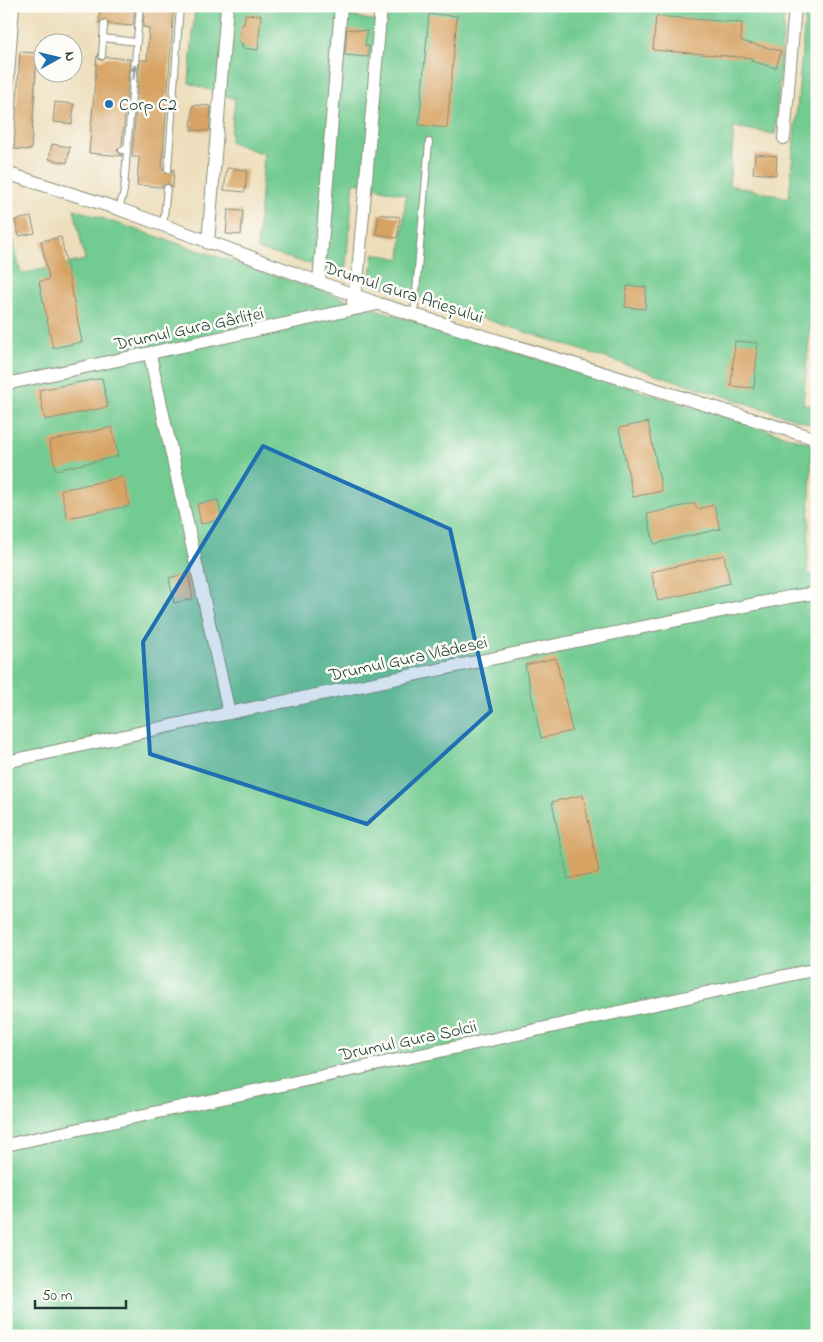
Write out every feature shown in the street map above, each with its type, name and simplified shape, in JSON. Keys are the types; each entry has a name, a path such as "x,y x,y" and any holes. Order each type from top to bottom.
{"street":[{"path":"6,101 13,6"},
{"path":"208,243 228,6"},
{"path":"319,282 341,6"},
{"path":"351,310 355,295 381,6"},
{"path":"784,138 795,6"},
{"name":"Drumul Gura Arieșului","path":"6,173 119,209 379,304 817,439"},
{"name":"Drumul Gura Gârliței","path":"6,384 150,355 379,304"},
{"path":"150,355 229,713"},
{"name":"Drumul Gura Vlădesei","path":"6,762 229,713 789,597 817,593"},
{"name":"Drumul Gura Solcii","path":"6,1145 817,969"}],"lane":[{"path":"119,209 124,192 125,150 140,6"},
{"path":"168,169 180,6"},
{"path":"102,56 104,24"},
{"path":"103,38 137,42"},
{"path":"414,315 429,142"},
{"path":"163,226 167,188"}],"highlighted area":[{"path":"263,446 450,529 491,711 367,824 150,754 143,642"}],"green space":[{"path":"195,6 278,6 334,12 387,24 389,6 785,6 775,134 734,127 729,185 789,198 806,6 817,6 817,253 803,404 817,407 817,426 370,282 374,253 400,259 406,195 354,182 345,274 257,249 264,154 230,142 235,99 189,83"},
{"path":"74,209 375,309 812,444 807,574 817,574 817,1336 6,1336 6,210 21,274 85,260"}],"building":[{"path":"100,6 135,6 133,26 109,24 105,19 99,23"},
{"path":"145,6 174,6 162,168 167,174 174,169 173,188 167,183 162,187 137,185 139,157 132,157 140,60 147,60 149,28 143,27"},
{"path":"245,14 261,15 258,50 242,48 243,44 239,43 241,23 244,24"},
{"path":"429,14 457,16 447,128 419,125"},
{"path":"656,16 742,23 741,41 781,51 776,68 751,61 752,58 653,50"},
{"path":"347,29 367,31 365,46 369,46 368,57 345,55"},
{"path":"20,52 32,53 32,82 35,82 31,150 14,149"},
{"name":"Corp C2","path":"97,56 101,61 107,57 130,59 122,145 117,150 122,156 89,153"},
{"path":"55,102 74,104 72,124 53,122"},
{"path":"193,105 211,106 209,131 191,130"},
{"path":"52,144 70,147 67,163 49,159"},
{"path":"755,154 777,156 776,175 753,173"},
{"path":"227,168 247,170 245,192 224,190"},
{"path":"228,210 243,211 241,235 226,234"},
{"path":"379,214 400,217 397,238 376,234"},
{"path":"31,217 35,233 19,236 15,220"},
{"path":"61,237 82,342 53,348 39,282 49,279 41,241"},
{"path":"627,286 646,287 645,309 625,307"},
{"path":"735,341 758,343 754,388 731,386"},
{"path":"102,378 108,407 45,420 39,390"},
{"path":"648,422 662,491 633,497 619,428"},
{"path":"112,427 118,456 56,470 49,441"},
{"path":"123,477 129,506 67,518 61,490"},
{"path":"218,500 222,519 201,524 197,504"},
{"path":"695,503 697,509 714,505 720,529 654,544 647,514"},
{"path":"724,555 730,583 658,601 651,572"},
{"path":"188,573 193,599 174,603 169,578"},
{"path":"556,658 572,731 541,738 525,665"},
{"path":"583,795 599,872 568,879 552,802"}],"place":[{"name":"Corp C2","path":"109,104"}]}
